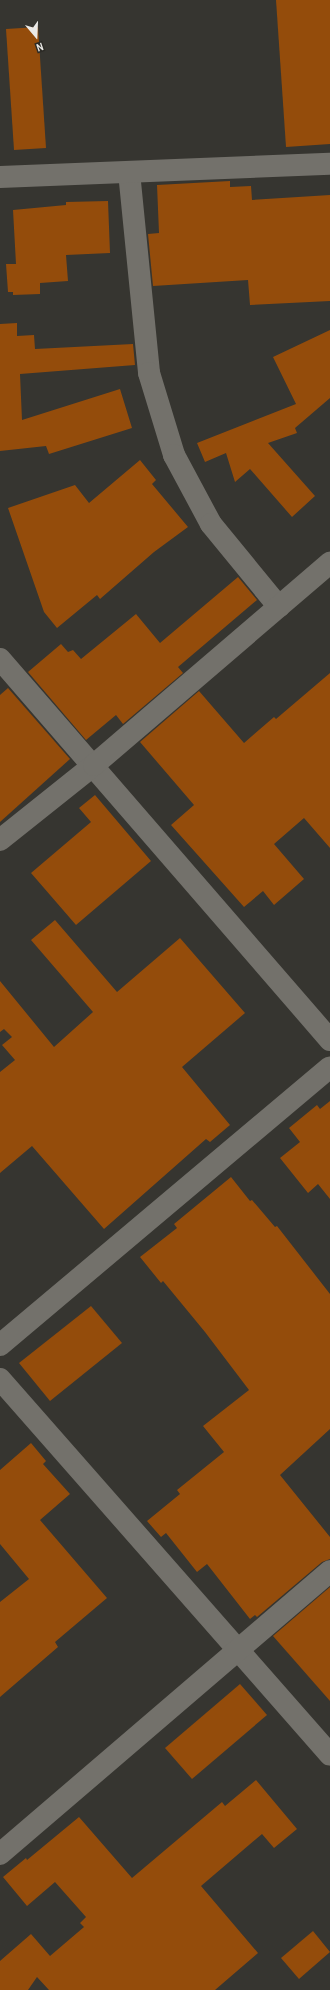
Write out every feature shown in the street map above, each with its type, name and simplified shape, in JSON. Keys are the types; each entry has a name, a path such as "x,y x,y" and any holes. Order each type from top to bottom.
{"street":[{"path":"0,177 330,164"},
{"path":"129,172 149,373 174,455 211,524 278,607"},
{"path":"0,840 94,765 330,563"},
{"path":"0,659 94,765 330,1040"},
{"path":"0,1345 330,1067"},
{"path":"0,1379 330,1754"},
{"path":"0,1854 330,1571"}],"building":[{"path":"276,0 330,0 330,144 286,147"},
{"path":"38,27 46,148 14,150 6,29"},
{"path":"230,181 230,187 251,186 252,200 330,195 330,301 250,305 248,280 153,286 148,234 159,233 157,185"},
{"path":"108,201 110,253 66,255 68,281 40,283 40,294 13,295 13,292 8,292 6,264 16,264 13,210 66,205 66,202"},
{"path":"17,323 17,336 34,335 35,349 133,344 135,365 20,374 22,420 120,389 132,428 49,454 46,446 0,451 0,324"},
{"path":"330,330 330,398 295,428 297,433 268,443 315,496 292,517 250,469 235,482 226,453 205,462 197,443 296,404 273,357"},
{"path":"140,460 156,480 152,484 188,527 154,552 100,599 97,595 57,628 44,612 8,508 75,485 89,503"},
{"path":"238,577 257,600 178,667 183,673 123,724 116,715 86,740 28,672 61,644 68,652 73,650 81,659 136,614 160,643"},
{"path":"330,673 330,848 304,818 274,844 304,879 274,905 263,891 244,907 171,825 194,805 140,742 199,691 244,743 274,717 276,719"},
{"path":"8,688 70,759 0,822 0,695"},
{"path":"95,795 151,861 76,925 31,873 91,822 79,808"},
{"path":"55,920 117,992 180,938 245,1013 182,1067 230,1125 210,1142 206,1139 104,1229 32,1146 0,1173 0,1072 15,1060 2,1045 12,1037 4,1029 0,1032 0,981 54,1047 93,1012 31,940"},
{"path":"330,1101 330,1199 318,1184 308,1193 280,1158 300,1142 289,1128 317,1105 320,1109"},
{"path":"231,1177 250,1201 252,1200 275,1227 277,1226 330,1294 330,1429 280,1475 330,1537 330,1559 322,1562 257,1617 255,1615 250,1619 207,1564 197,1572 166,1533 161,1537 147,1521 180,1494 177,1490 224,1452 203,1426 249,1390 205,1332 163,1281 161,1283 140,1257 177,1228 174,1224"},
{"path":"91,1306 122,1343 50,1401 19,1363"},
{"path":"31,1443 46,1461 43,1464 70,1494 40,1520 107,1598 55,1642 58,1647 0,1697 0,1602 29,1579 0,1544 0,1470"},
{"path":"330,1587 330,1701 273,1636"},
{"path":"240,1684 267,1715 192,1779 165,1748"},
{"path":"256,1780 297,1829 274,1848 262,1834 201,1886 258,1953 215,1990 49,1990 37,1977 28,1990 0,1990 0,1961 31,1934 50,1956 84,1927 80,1923 86,1917 55,1882 27,1906 3,1877 26,1858 27,1860 79,1817 132,1878 222,1802 225,1806"},
{"path":"313,1931 330,1952 299,1979 281,1958"}]}
